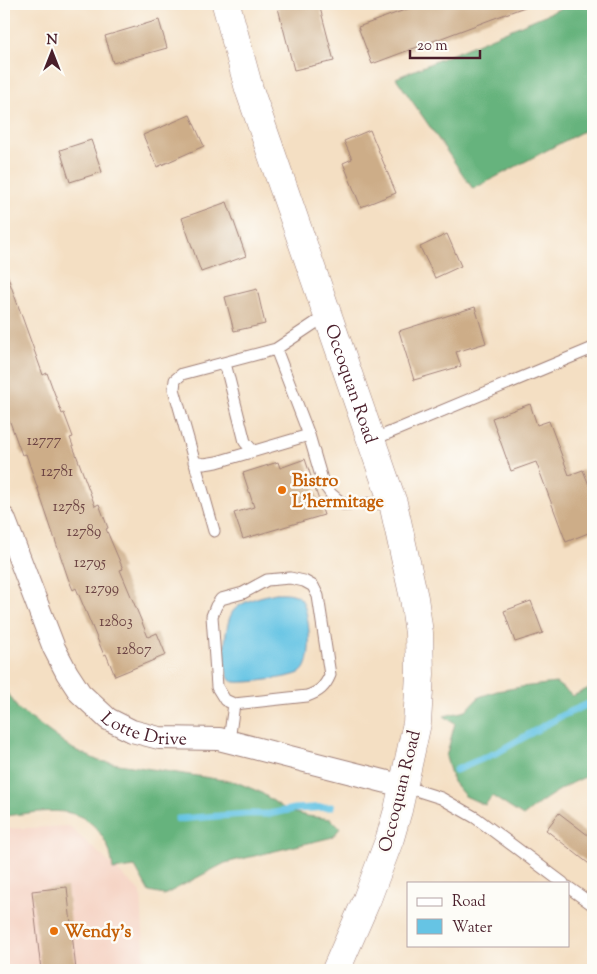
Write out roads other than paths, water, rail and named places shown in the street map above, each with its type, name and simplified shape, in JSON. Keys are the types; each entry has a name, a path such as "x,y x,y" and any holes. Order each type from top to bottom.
{"street":[{"name":"Occoquan Road","path":"226,4 249,88 393,503 414,598 419,633 420,666 416,723 403,786 390,838 336,970"},
{"name":"Lotte Drive","path":"4,518 54,648 75,687 93,708 108,720 132,731 150,736 159,738 219,739 403,786"}],"lane":[{"path":"214,531 173,384 178,376 182,374 276,349 328,314"},
{"path":"372,440 593,348"},
{"path":"276,349 309,435 323,483 343,504 393,503"},
{"path":"225,362 245,442 252,451"},
{"path":"194,462 204,464 216,462 309,435"},
{"path":"290,578 304,581 313,586 318,596 329,667 330,675 327,682 318,692 307,696 234,704 225,700 218,687 212,616 216,606 221,599 243,593 267,580 290,578"},
{"path":"229,742 234,704"},
{"path":"403,786 441,798 476,818 562,882"},
{"path":"570,888 593,905"}],"water":[{"path":"276,593 296,595 304,605 307,614 309,637 308,658 305,667 297,674 283,677 250,682 231,681 225,666 225,645 228,624 234,610 254,599"}],"waterway":[{"path":"456,770 498,752 561,716 593,702"},
{"path":"178,819 269,814 294,809 331,807"}],"place":[{"name":"Bistro L'hermitage","path":"282,490"},
{"name":"Wendy's","path":"54,931"}]}
